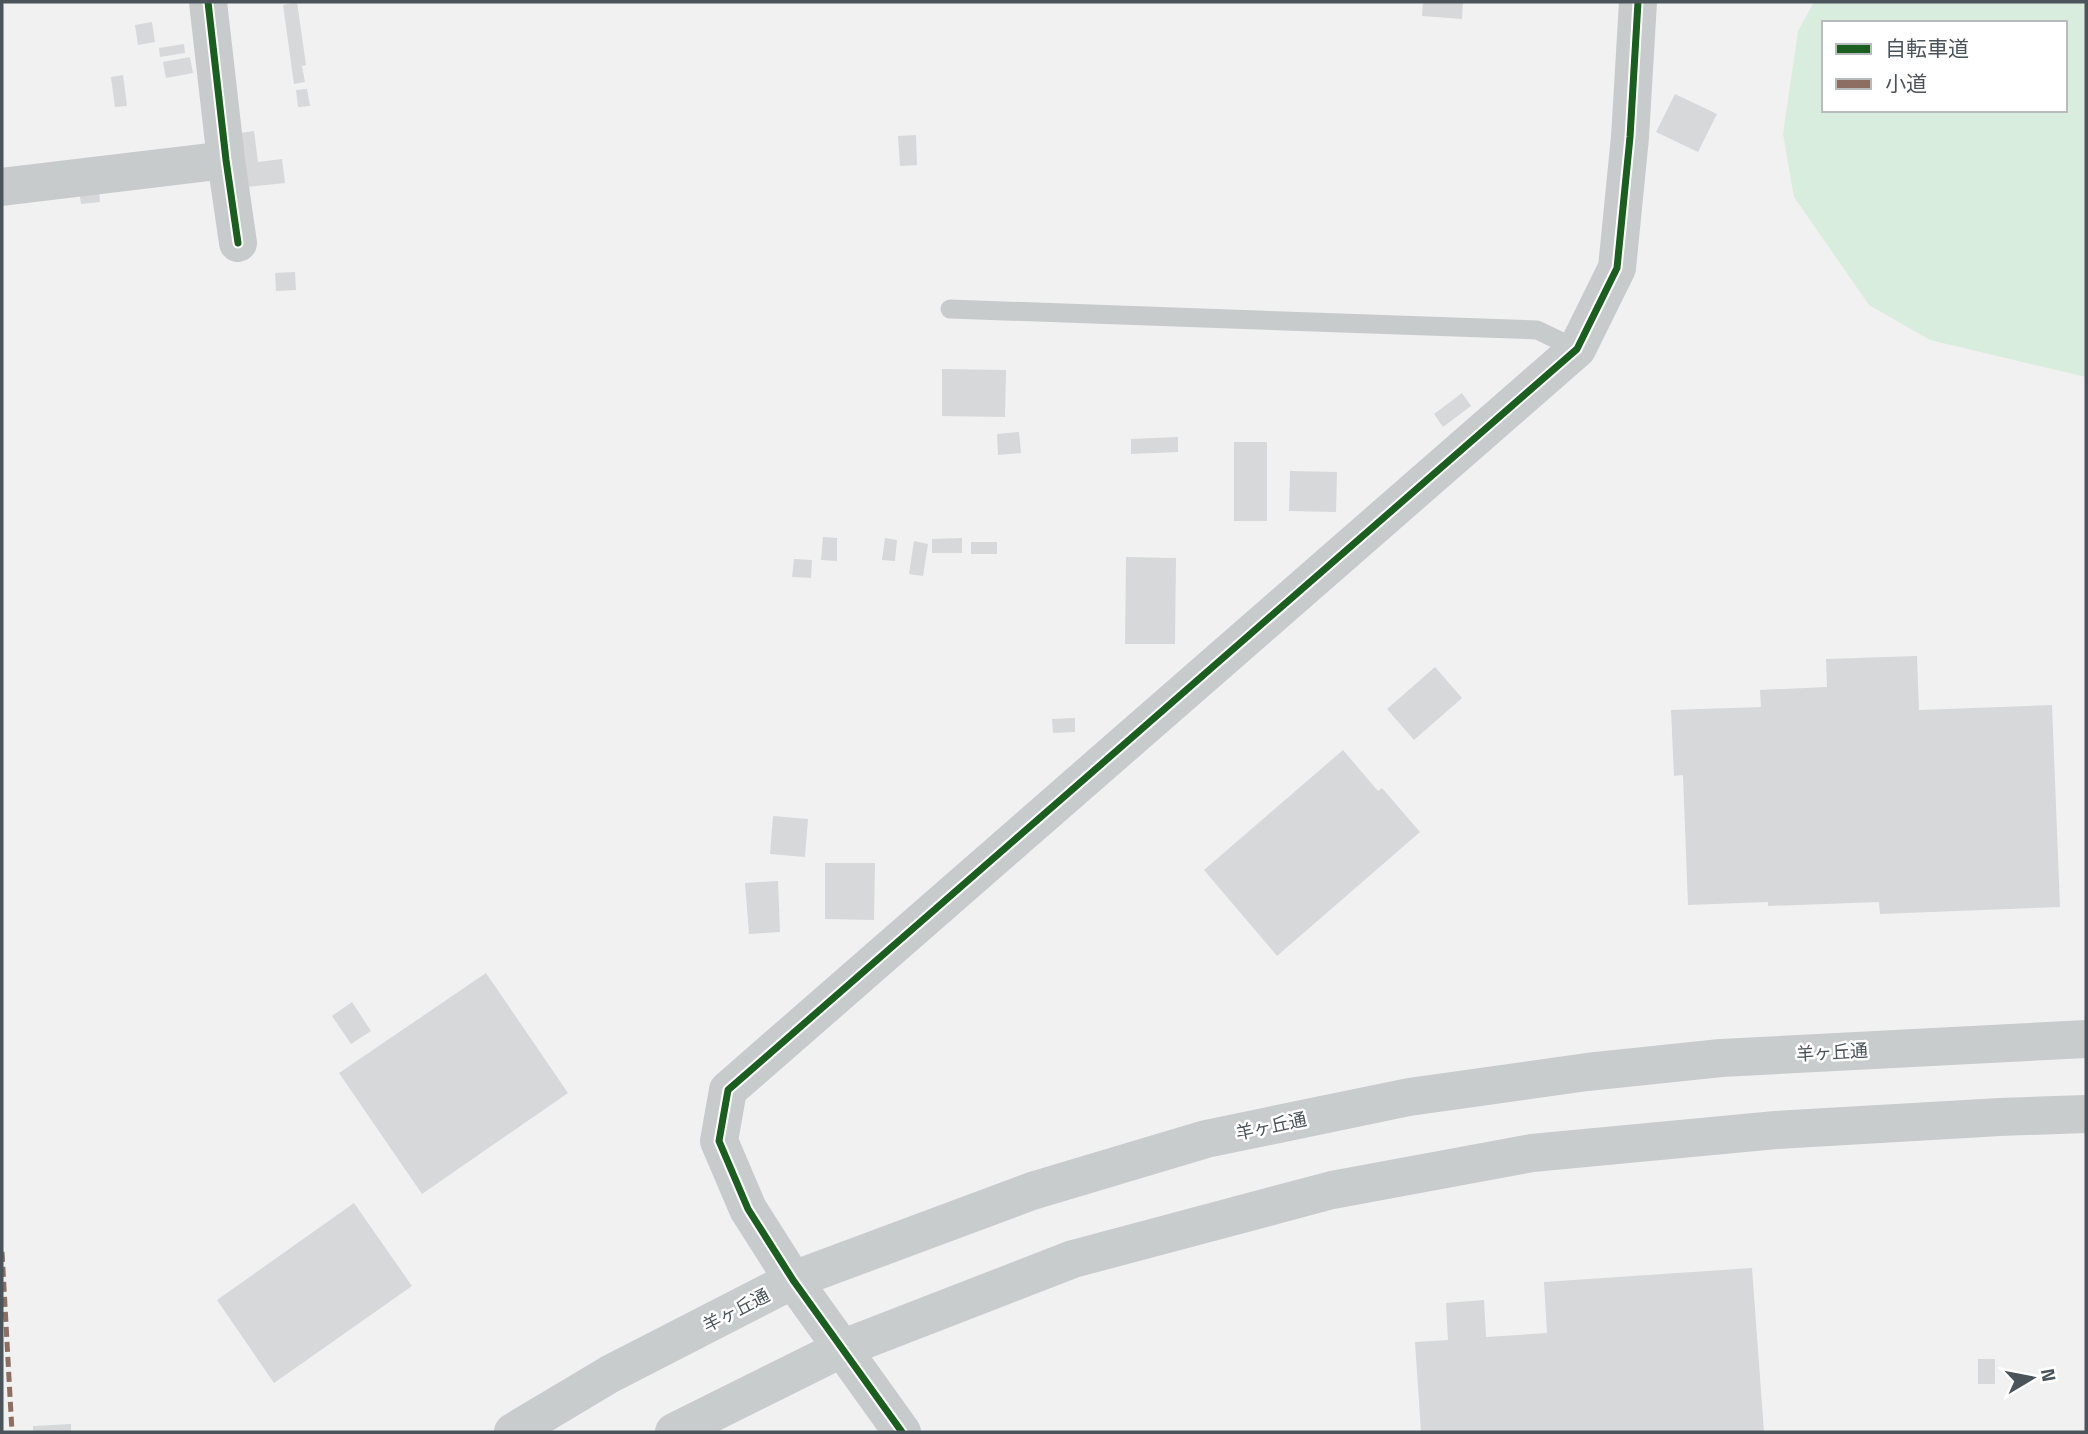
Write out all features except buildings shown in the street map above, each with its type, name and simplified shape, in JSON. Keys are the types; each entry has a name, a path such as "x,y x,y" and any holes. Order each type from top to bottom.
{"main road":[{"name":"羊ヶ丘通","path":"513,1432 610,1374 793,1280 1032,1191 1206,1139 1409,1097 1587,1072 1721,1058 2086,1039"},
{"path":"674,1432 841,1349 1073,1259 1332,1190 1532,1153 1776,1130 2086,1114"}],"street":[{"path":"208,2 238,243"},
{"path":"902,1432 793,1280 748,1209 719,1141 728,1090 1577,349 1617,268 1630,136 1638,2"},
{"path":"2,187 226,160"}],"lane":[{"path":"950,309 1537,330 1577,349"}],"green space":[{"path":"1814,2 2086,2 2086,377 1930,340 1869,305 1794,197 1783,134 1798,31"}],"marked path":[{"path":"2,1252 12,1432"}],"cycle path":[{"path":"208,2 238,243"},
{"path":"902,1432 793,1280 748,1209 719,1141 728,1090 1577,349 1617,268 1630,137 1638,2"}]}
